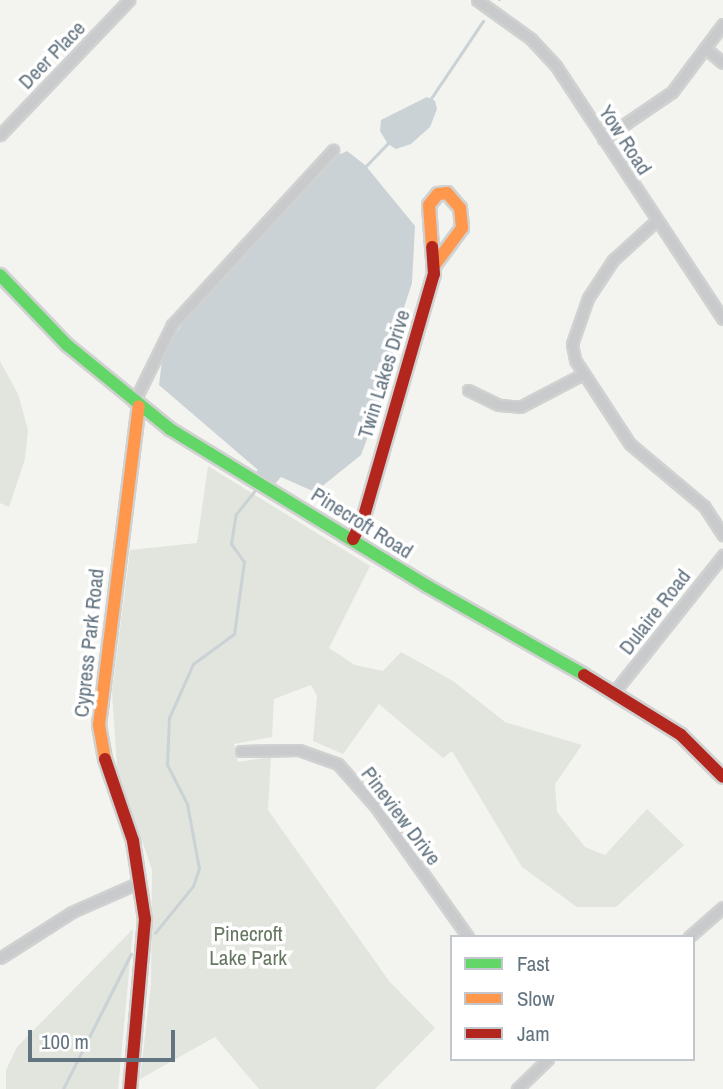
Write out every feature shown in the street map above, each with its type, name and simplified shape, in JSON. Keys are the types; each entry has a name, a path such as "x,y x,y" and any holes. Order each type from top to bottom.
{"street":[{"name":"Deer Place","path":"0,135 129,0"},
{"name":"Yow Road","path":"477,0 531,40 556,66 723,319"},
{"path":"603,139 671,92 723,24"},
{"path":"705,48 723,63"},
{"path":"136,404 172,325 333,150"},
{"name":"Twin Lakes Drive","path":"353,539 364,516 436,263 462,228 463,216 453,198 438,194 429,205 428,216 436,263"},
{"path":"657,220 613,260 588,298 572,344 581,375 637,452 704,506 723,535"},
{"name":"Pinecroft Road","path":"0,275 67,345 136,404 353,539 615,691 681,735 723,777"},
{"path":"468,390 499,405 520,407 581,375"},
{"name":"Cypress Park Road","path":"130,1089 145,919 133,841 105,760 99,725 136,404"},
{"name":"Dulaire Road","path":"615,691 723,555"},
{"name":"Pineview Drive","path":"242,751 299,750 338,764 376,807 467,935"},
{"path":"0,958 72,912 140,882"},
{"path":"691,935 723,907"},
{"path":"517,1089 546,1061"}],"green space":[{"path":"0,361 18,394 28,430 25,459 9,507 0,503"},
{"name":"Pinecroft Lake Park","path":"208,466 370,566 329,648 355,665 383,671 401,652 453,681 505,722 582,745 555,784 557,812 585,847 605,855 647,809 684,845 616,907 577,907 522,867 452,751 443,758 379,704 343,754 313,741 317,696 311,685 274,699 272,737 234,744 238,762 271,757 268,810 389,981 435,1028 375,1089 259,1089 215,1037 140,1079 151,984 152,870 117,767 112,692 130,550 197,543"},
{"path":"133,929 118,1089 6,1089 6,1070 17,1047"}],"shaded area":[{"path":"427,97 435,101 437,109 430,127 411,144 396,149 388,144 380,131 381,120"},
{"path":"347,151 365,165 415,226 412,283 396,332 390,377 361,455 315,492 281,477 265,495 244,484 258,470 159,385 163,352 191,313 277,216 332,158"}],"waterway":[{"path":"430,100 483,21"},
{"path":"365,167 389,142"},
{"path":"155,933 193,886 199,869 187,804 167,765 169,718 193,664 234,634 244,562 231,544 236,514 257,488"},
{"path":"63,1089 131,954"}],"traffic: fast":[{"path":"0,275 67,345 170,429 427,586 584,675"}],"traffic: slow":[{"path":"432,247 429,205 438,194 447,193 460,208 462,228 436,263"},
{"path":"105,759 99,725 139,406"}],"traffic: jam":[{"path":"353,539 364,516 434,274 432,247"},
{"path":"584,675 681,735 723,777"},
{"path":"105,759 133,841 145,919 130,1089"}]}
